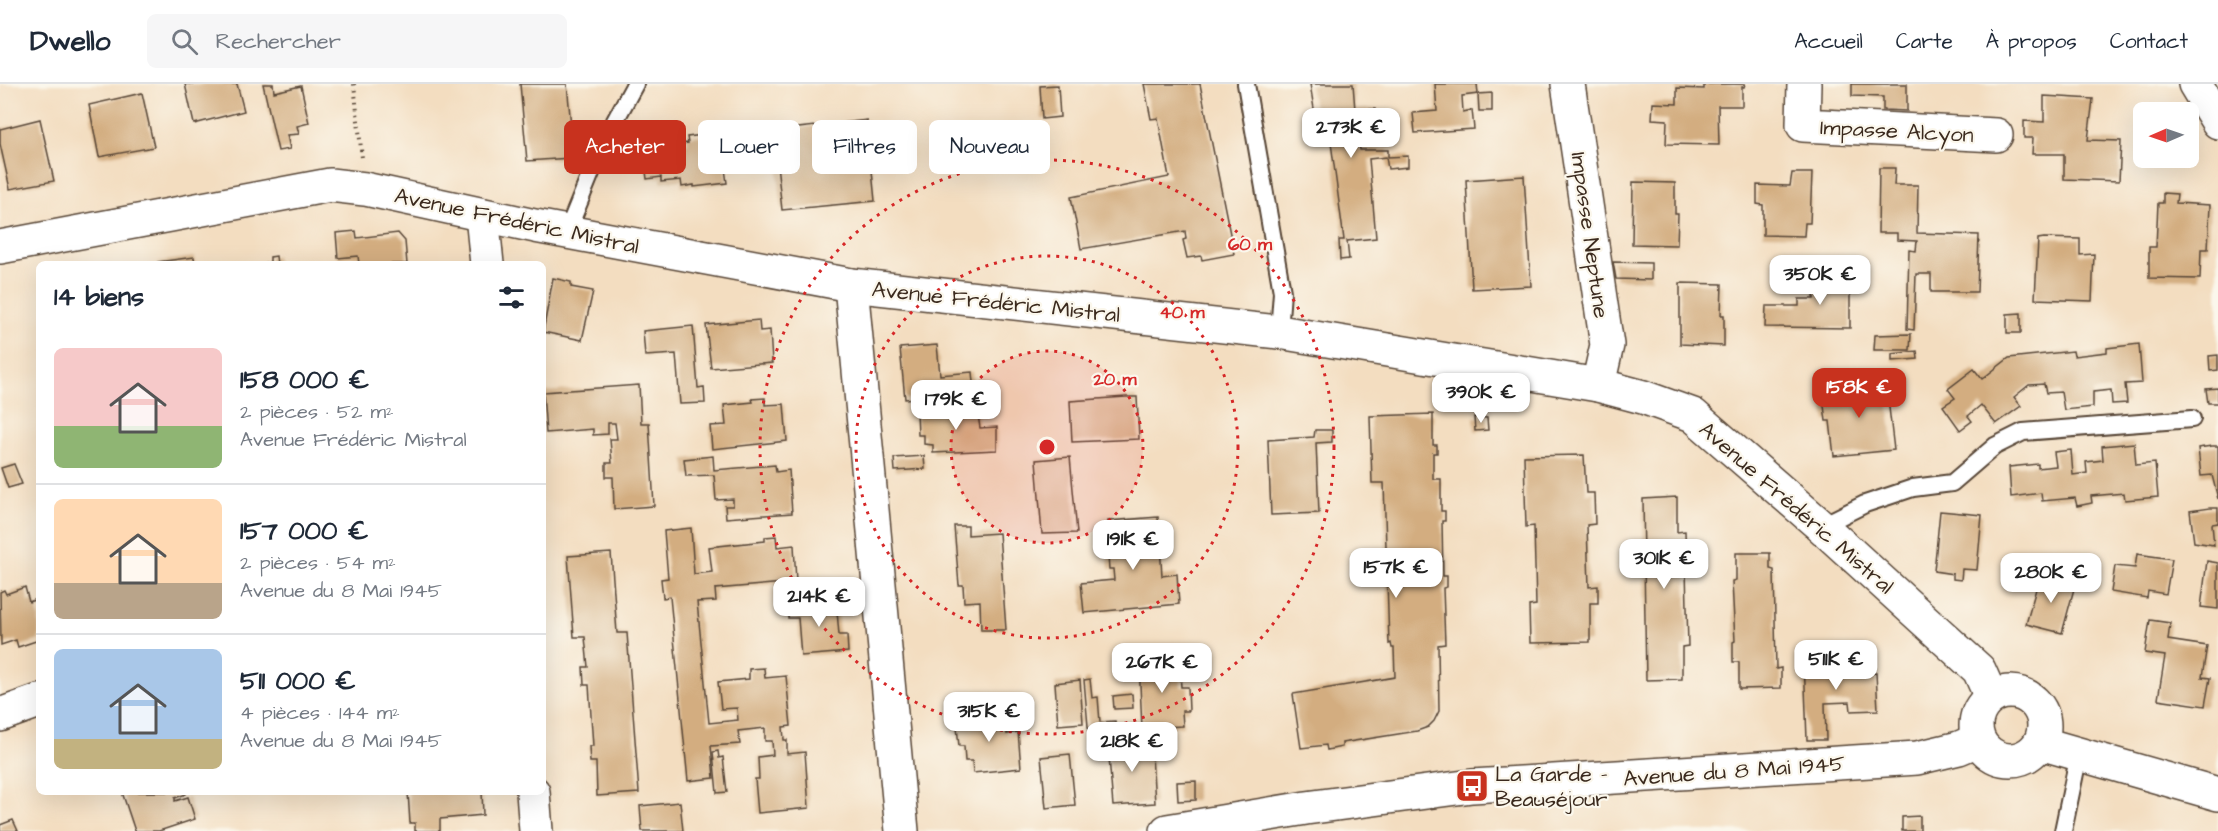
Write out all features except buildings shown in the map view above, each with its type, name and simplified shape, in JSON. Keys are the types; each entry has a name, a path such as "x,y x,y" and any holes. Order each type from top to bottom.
{"street":[{"name":"Impasse Neptune","path":"1568,84 1607,345 1598,385"},
{"name":"Impasse Alcyon","path":"1804,84 1803,125 1996,135"},
{"path":"2194,84 2218,122"},
{"name":"Avenue Frédéric Mistral","path":"0,247 330,185 365,189 567,232 851,285 1279,332 1598,385 1643,397 1693,416 1821,526 1979,670 1991,697"},
{"path":"482,215 487,261"},
{"path":"851,285 902,831"},
{"path":"2003,692 2016,692 2028,697 2038,706 2043,717 2044,730 2040,742 2030,754 2016,760 2001,760 1988,753 1978,740 1977,716 1982,705 1991,697 2003,692"},
{"path":"0,715 36,702"},
{"name":"Avenue du 8 Mai 1945","path":"1167,831 1307,820 1472,786 1917,758 1959,748 1978,740"},
{"path":"2040,742 2218,794"},
{"path":"533,795 536,831"}],"lane":[{"path":"567,232 604,141 634,84"},
{"path":"1246,84 1282,292 1279,332"},
{"path":"1821,526 1865,504 1913,488 1952,483 1995,446 2023,432 2192,419"},
{"path":"2063,831 2079,754"}],"path":[{"path":"354,84 365,189"}],"place":[{"name":"La Garde - Beauséjour","path":"1472,786"}]}
